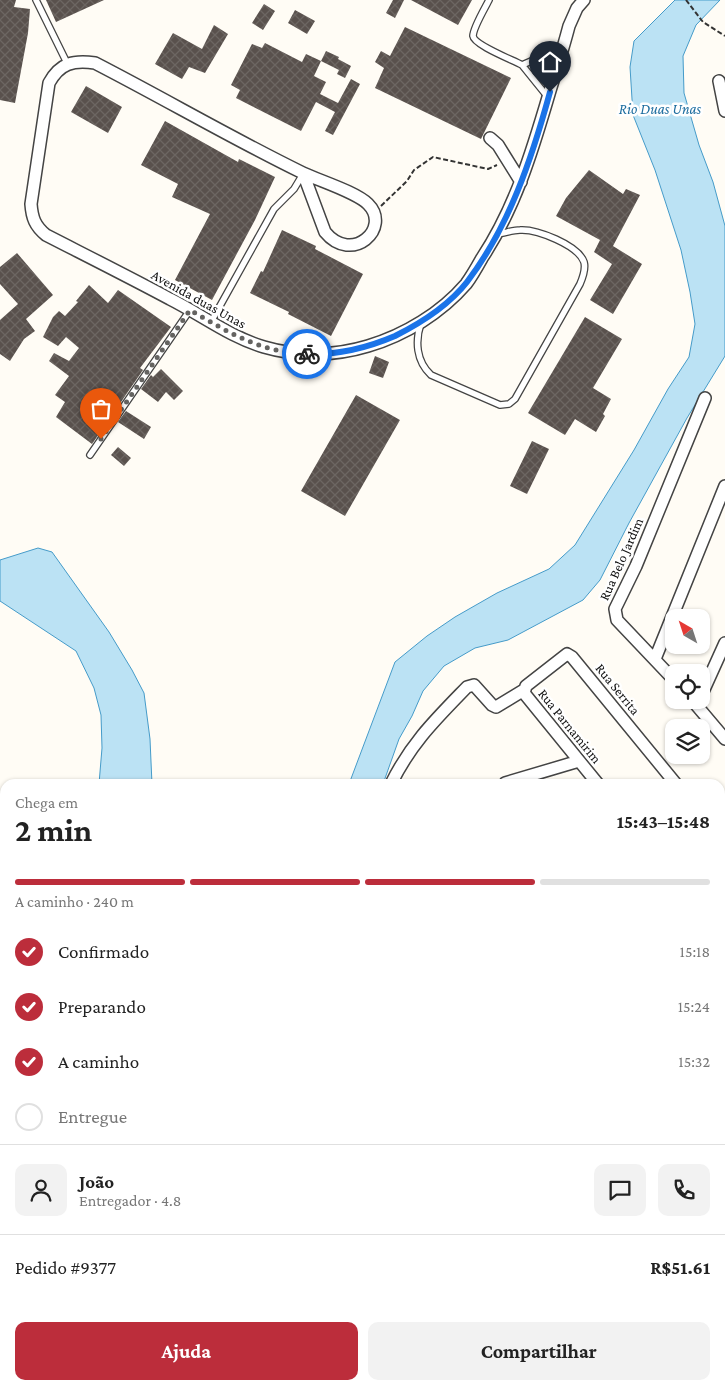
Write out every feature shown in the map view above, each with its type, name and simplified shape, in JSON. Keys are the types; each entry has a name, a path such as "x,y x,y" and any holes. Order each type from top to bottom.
{"street":[{"name":"Avenida duas Unas","path":"68,65 54,74 49,83 31,204 32,217 35,224 46,235 172,300 231,334 264,348 285,353 310,354 350,351 381,342 411,328 445,304 467,283 505,221 529,162 570,26 577,8 584,0"},
{"path":"68,65 78,61 95,63 303,173 358,197 368,204 374,212 375,224 371,235 363,242 350,246 330,238 325,232 303,173"},
{"path":"719,81 725,111"},
{"path":"490,138 498,145 521,182"},
{"name":"Rua Belo Jardim","path":"665,670 617,620 615,609 636,566 705,398"},
{"path":"655,659 725,486"},
{"path":"710,674 725,642"},
{"name":"Rua Serrita","path":"525,688 565,655 568,655 672,779"},
{"path":"394,779 420,735 471,685 474,685 496,707 525,688"},
{"name":"Rua Parnamirim","path":"525,688 527,698 594,779"},
{"path":"703,709 725,739"},
{"path":"518,779 579,760"}],"lane":[{"path":"36,0 68,65"},
{"path":"489,0 473,34 474,40 522,65 548,98"},
{"path":"522,65 564,47"},
{"path":"211,322 274,209 294,189 303,173"},
{"path":"422,320 418,331 417,346 424,368 431,375 500,405 509,404 515,399 580,284 585,271 584,263 576,250 545,235 531,230 497,234"},
{"path":"90,455 190,310"}],"path":[{"path":"686,0 703,22 725,36"},
{"path":"374,212 407,181 414,170 434,157 488,169 508,161"}],"water":[{"name":"Rio Duas Unas","path":"675,0 720,0 696,25 683,56 684,93 725,226 725,356 687,418 600,580 583,600 508,640 475,648 444,666 423,691 399,739 385,779 351,779 395,662 427,636 455,617 497,593 549,569 575,545 689,357 695,324 681,250 655,170 633,115 630,67 634,41"},
{"path":"38,548 52,552 109,632 144,693 150,739 152,779 99,779 102,748 101,715 94,688 76,651 0,601 0,560"}],"building":[{"path":"0,0 16,0 14,7 30,9 28,33 15,103 0,100"},
{"path":"46,0 104,0 56,22"},
{"path":"393,0 404,0 395,18 386,13"},
{"path":"411,0 472,0 458,25"},
{"path":"264,4 275,11 263,30 252,23"},
{"path":"295,10 315,21 307,34 288,23"},
{"path":"214,25 228,34 205,73 189,67 182,79 155,64 173,33 202,49"},
{"path":"405,27 511,78 481,139 375,88 384,68 375,62 381,51 390,56"},
{"path":"265,43 302,62 306,54 321,61 314,76 326,82 320,94 338,103 351,79 360,84 333,135 325,131 335,112 316,102 301,131 236,98 240,90 231,85 252,44 262,48"},
{"path":"326,51 339,57 338,59 351,66 345,78 337,74 339,70 321,61"},
{"path":"86,86 122,107 108,133 71,112"},
{"path":"165,121 238,162 239,159 275,177 255,220 212,300 175,280 210,214 172,197 178,184 141,165"},
{"path":"589,170 623,194 626,189 640,195 613,246 642,264 613,314 590,300 612,264 594,252 600,240 556,216 566,198"},
{"path":"282,230 316,246 315,249 363,274 331,336 288,314 289,312 250,293 261,271 263,272"},
{"path":"17,253 53,295 26,319 35,331 24,339 10,361 0,354 0,320 18,304 0,284 0,267"},
{"path":"89,285 108,303 118,290 171,327 140,368 143,370 92,444 56,417 65,402 55,395 69,376 49,361 54,353 69,361 79,348 66,337 58,346 43,337 53,317 59,311 65,316 78,302 76,301"},
{"path":"585,317 622,339 593,388 611,399 603,414 605,416 596,432 575,419 565,435 528,413"},
{"path":"375,356 389,362 383,378 369,373"},
{"path":"161,369 183,391 174,400 166,392 158,402 141,389 151,375 153,377"},
{"path":"356,395 400,420 345,516 301,491"},
{"path":"126,411 151,427 144,439 118,422"},
{"path":"532,441 549,449 527,494 510,486"},
{"path":"118,447 131,458 124,466 111,455"}],"way so far":[{"path":"101,439 190,310 248,342 285,353 307,354"}],"route":[{"path":"307,354 350,351 381,342 411,328 445,304 467,283 505,221 529,162 550,92"}]}
